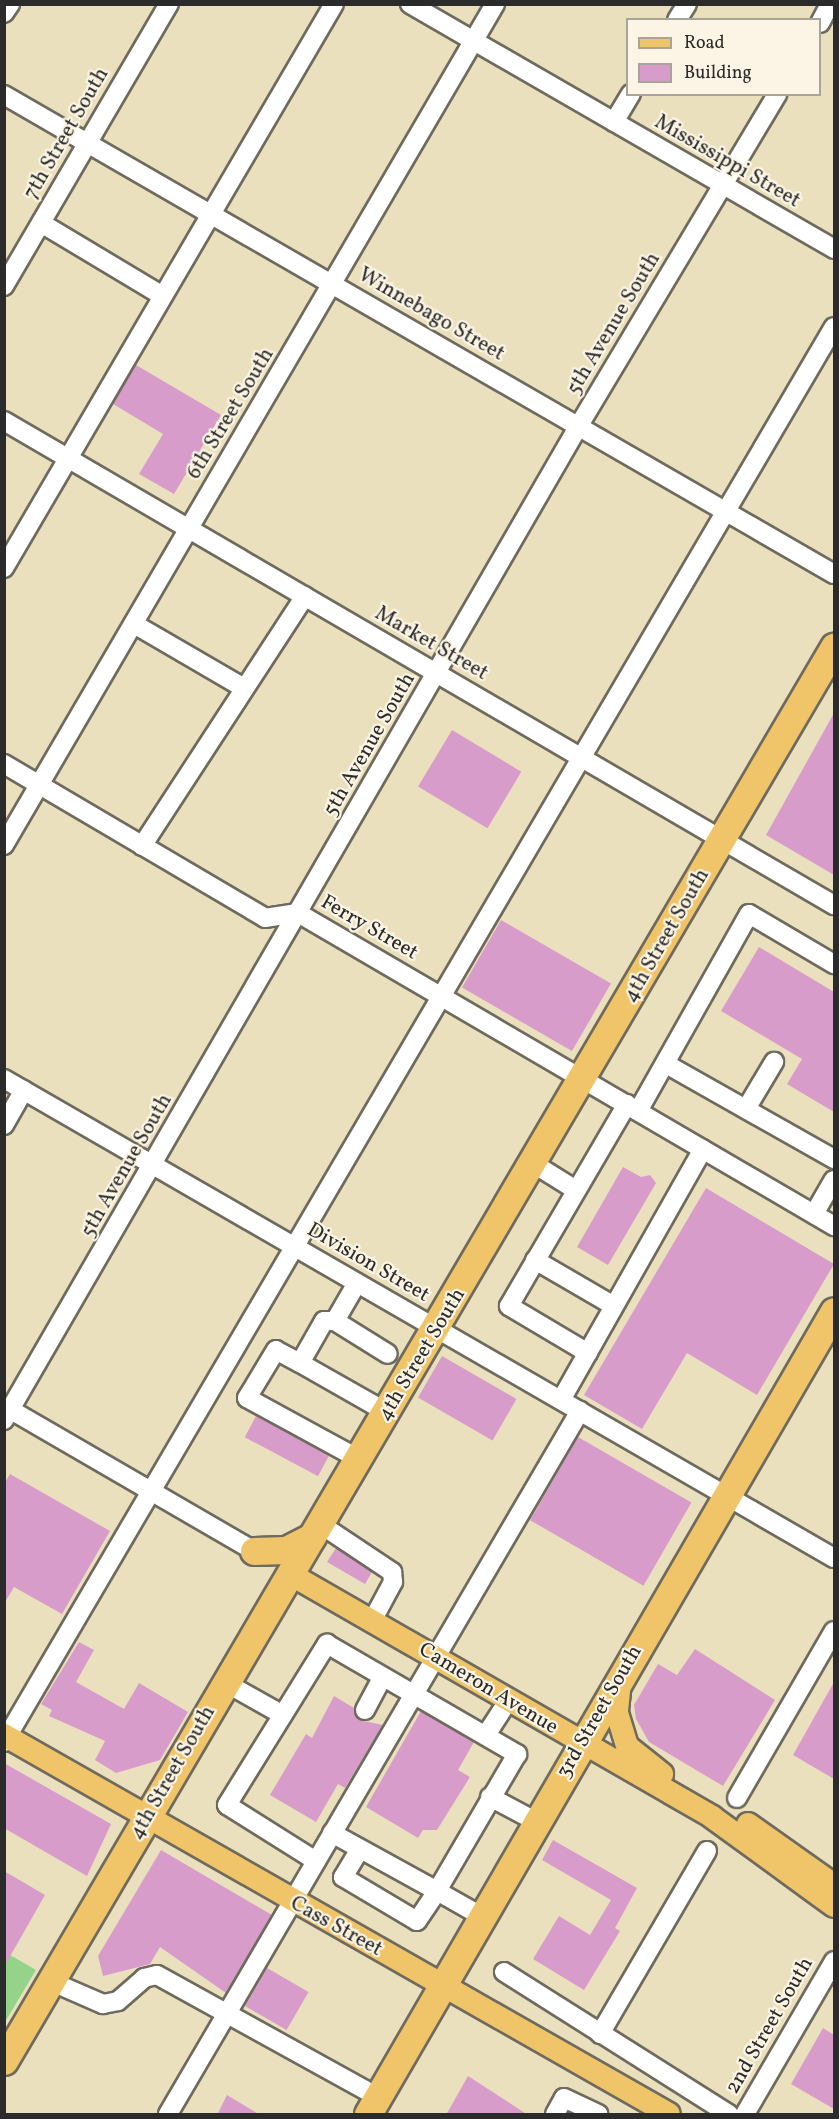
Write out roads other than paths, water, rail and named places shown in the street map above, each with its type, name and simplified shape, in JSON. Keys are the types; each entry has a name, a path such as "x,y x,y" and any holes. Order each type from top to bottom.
{"highway":[{"name":"4th Street South","path":"4,2061 316,1530 438,1329 834,647"},
{"name":"3rd Street South","path":"373,2106 444,1988 581,1744 834,1311"},
{"path":"254,1551 286,1550 316,1530"}],"main road":[{"name":"Cameron Avenue","path":"290,1574 581,1744 665,1783 765,1851 834,1906"},
{"path":"621,1676 617,1713 627,1746 665,1783 774,1838 834,1885"},
{"name":"Cass Street","path":"6,1738 669,2115"}],"street":[{"path":"4,13 9,4"},
{"name":"7th Street South","path":"4,286 169,4"},
{"path":"4,568 163,296 207,215 334,4"},
{"name":"Mississippi Street","path":"410,4 834,249"},
{"name":"6th Street South","path":"4,845 334,284 495,4"},
{"path":"679,18 687,4"},
{"path":"821,20 830,4"},
{"name":"Winnebago Street","path":"4,95 207,215 334,284 834,574"},
{"path":"614,122 630,96"},
{"name":"5th Avenue South","path":"8,1415 578,427 776,96"},
{"path":"41,223 163,296"},
{"path":"6,1738 834,327"},
{"name":"Market Street","path":"4,421 834,905"},
{"path":"142,846 305,596"},
{"path":"134,624 244,688"},
{"name":"Ferry Street","path":"4,764 265,918 298,913 834,1226"},
{"path":"588,1353 509,1306 576,1190 666,1065 749,914 834,964"},
{"path":"746,1109 774,1062"},
{"path":"666,1065 834,1160"},
{"name":"Division Street","path":"4,1079 834,1558"},
{"path":"4,1125 24,1090"},
{"path":"561,1400 703,1149"},
{"path":"534,1164 576,1190"},
{"path":"814,1214 834,1180"},
{"path":"535,1260 614,1306"},
{"path":"335,1321 357,1282"},
{"path":"300,1363 324,1321 335,1321 388,1354"},
{"path":"359,1459 247,1398 276,1350 388,1413"},
{"path":"168,2115 291,1902 437,1659 580,1411"},
{"path":"8,1415 150,1491 254,1551"},
{"path":"316,1530 392,1572 393,1582 372,1621"},
{"path":"737,1798 834,1631"},
{"path":"316,1861 227,1805 327,1644 382,1678 517,1754 417,1921 343,1877 360,1849"},
{"path":"365,1710 382,1678"},
{"path":"226,1683 283,1715"},
{"path":"486,1735 508,1701"},
{"path":"490,1797 537,1822"},
{"path":"332,1833 483,1917"},
{"path":"600,2034 707,1851"},
{"name":"2nd Street South","path":"745,2115 834,1961"},
{"path":"504,1972 558,2001 600,2034 729,2115"},
{"path":"50,1981 103,2004 118,2001 144,1978 157,1975 227,2011 373,2106"},
{"path":"555,2115 564,2098 598,2115"}]}
